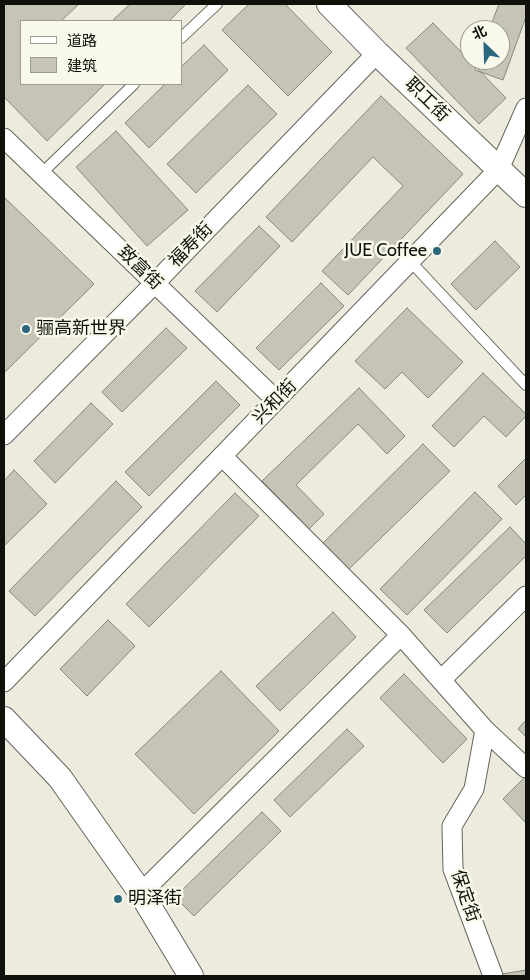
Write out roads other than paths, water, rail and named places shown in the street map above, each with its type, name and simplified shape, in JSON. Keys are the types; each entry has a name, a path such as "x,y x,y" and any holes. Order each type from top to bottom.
{"street":[{"name":"职工街","path":"329,4 377,53 526,196"},
{"name":"福寿街","path":"4,435 155,283 377,53"},
{"name":"兴和街","path":"4,682 499,169 526,108"},
{"name":"致富街","path":"4,138 276,400"},
{"path":"222,456 402,635 485,730 526,768"},
{"path":"441,680 526,596"},
{"path":"141,893 402,635"},
{"path":"4,719 60,778 141,893 191,976"},
{"name":"保定街","path":"485,730 474,789 452,826 453,860 454,868 493,976"}],"lane":[{"path":"182,37 217,4"},
{"path":"42,173 133,85"},
{"path":"410,261 526,385"}],"place":[{"name":"JUE Coffee","path":"437,251"},
{"name":"骊高新世界","path":"26,329"},
{"name":"明泽街","path":"118,899"}]}
